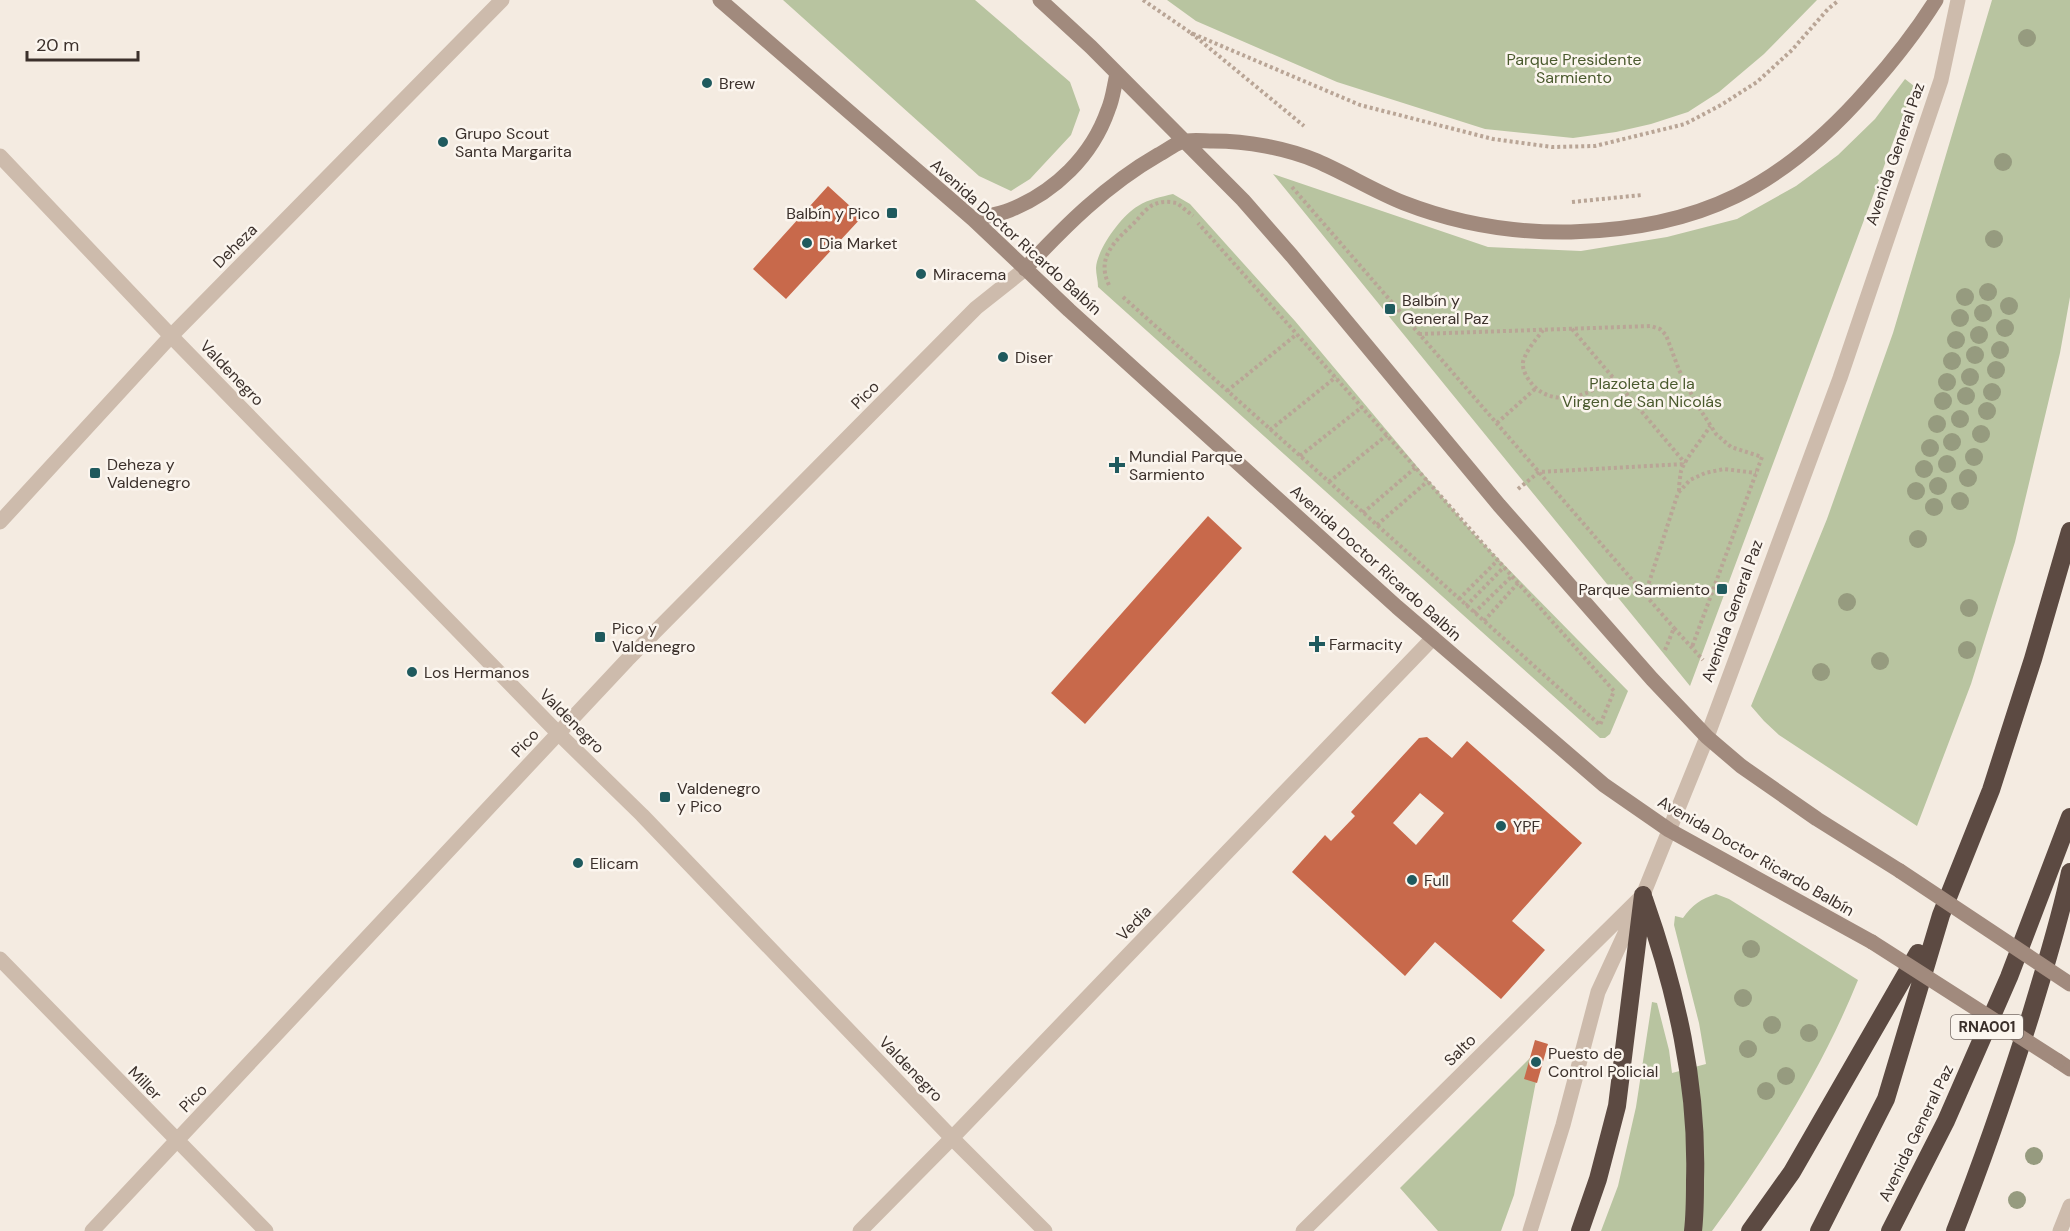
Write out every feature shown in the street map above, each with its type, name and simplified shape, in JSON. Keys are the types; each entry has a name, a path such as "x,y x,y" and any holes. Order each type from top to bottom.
{"highway":[{"path":"1819,1231 1886,1099 1941,915 1991,790 2033,659 2070,531"},
{"name":"Avenida General Paz","path":"1890,1231 1946,1121 2009,977 2070,817"},
{"path":"1955,1231 1989,1144 2008,1087 2063,905 2070,872"},
{"path":"1643,895 1663,953 1689,1069 1694,1107 1696,1158 1693,1231"},
{"path":"1580,1231 1598,1179 1617,1106 1643,895"},
{"path":"1750,1231 1792,1172 1941,915"}],"main road":[{"name":"Avenida Doctor Ricardo Balbín","path":"720,0 974,219 1025,269 1433,638 1604,785 1669,830 1872,942 2064,1065"},
{"path":"1040,0 1092,46 1243,200 1499,505 1707,738 1750,772 1817,819 2070,984"},
{"path":"1025,269 1097,196 1139,166 1183,141 1232,141 1276,149 1316,160 1404,203 1444,217 1493,227 1535,232 1609,231 1646,226 1682,216 1752,189 1785,168 1822,138 1891,63 1936,0"},
{"path":"974,219 1009,210 1042,194 1071,171 1093,143 1109,110 1117,74"}],"street":[{"name":"Deheza","path":"0,522 171,336 502,0"},
{"name":"Avenida General Paz","path":"1530,1231 1563,1125 1598,992 1643,895 1707,738 1840,378 1941,80 1958,0"},
{"name":"Valdenegro","path":"0,156 171,336 558,733 642,815 952,1138 1045,1231"},
{"name":"Pico","path":"92,1231 643,643 976,308 1025,269"},
{"name":"Vedia","path":"860,1231 1433,638"},
{"name":"Salto","path":"1303,1231 1643,895"},
{"name":"Miller","path":"0,960 266,1231"},
{"path":"2060,1231 2070,1206"}],"path":[{"path":"1143,0 1191,33 1312,132"},
{"path":"1191,33 1360,105 1493,139 1552,147 1595,146 1685,124 1721,105 1757,82 1792,50 1828,9 1839,0"},
{"path":"1292,187 1703,660"},
{"path":"1570,202 1653,194"},
{"path":"1110,285 1105,276 1104,266 1112,244 1146,211 1157,203 1177,203 1192,216"},
{"path":"1123,297 1600,725 1614,692 1198,223"},
{"path":"1419,334 1652,326 1660,329 1666,335 1678,370 1716,434 1731,447 1762,457 1692,647"},
{"path":"1572,329 1685,464"},
{"path":"1544,330 1530,348 1523,363 1525,374 1536,387 1552,397 1573,397 1598,388 1612,377"},
{"path":"1227,391 1297,334"},
{"path":"1270,430 1336,377"},
{"path":"1497,423 1536,387"},
{"path":"1300,456 1362,407"},
{"path":"1646,595 1678,493 1681,472 1710,426"},
{"path":"1329,482 1387,435"},
{"path":"1499,505 1539,472 1685,464"},
{"path":"1363,513 1415,468"},
{"path":"1678,493 1690,480 1706,473 1724,469 1756,473"},
{"path":"1377,525 1428,481"},
{"path":"1459,599 1498,560"},
{"path":"1466,606 1504,567"},
{"path":"1474,613 1512,576"},
{"path":"1484,621 1518,583"},
{"path":"1665,650 1674,628"}],"green space":[{"path":"783,0 975,0 1070,82 1080,110 1071,135 1030,179 1011,191 979,176"},
{"name":"Parque Presidente Sarmiento","path":"1167,0 1817,0 1764,54 1719,92 1688,112 1616,132 1573,138 1485,129 1337,82 1196,21"},
{"path":"1992,0 2070,0 2070,297 2060,353 2015,542 1971,684 1917,826 1779,735 1751,706 1827,519 1893,333"},
{"name":"Plazoleta de la Virgen de San Nicolás","path":"1905,79 1914,86 1690,686 1273,174 1488,247 1581,251 1667,237 1737,219 1796,186 1838,155 1875,119"},
{"path":"1173,194 1190,204 1295,321 1472,532 1628,691 1610,734 1605,738 1600,738 1098,287 1097,260 1118,225 1132,210 1142,204"},
{"path":"1716,894 1729,899 1858,980 1828,1046 1793,1110 1754,1172 1712,1231 1601,1231 1618,1186 1636,1107 1652,1002 1657,1003 1669,1050 1672,1073 1706,1064 1699,1023 1674,925 1675,916 1683,918 1697,903"},
{"path":"1543,1045 1514,1195 1501,1231 1438,1231 1400,1188"}],"building":[{"name":"Dia Market","path":"828,186 862,217 786,299 753,269"},
{"path":"1208,516 1242,548 1085,724 1051,693"},
{"path":"1427,737 1452,758 1467,741 1582,843 1512,921 1545,950 1501,999 1435,942 1405,976 1292,872 1325,835 1331,841 1355,816 1351,812 1419,738","holes":["1420,793 1444,813 1416,845 1393,823"]},
{"name":"Puesto de Control Policial","path":"1535,1040 1548,1044 1537,1083 1524,1079"}],"place":[{"name":"Brew","path":"707,83"},
{"name":"Grupo Scout Santa Margarita","path":"443,142"},
{"name":"Balbín y Pico","path":"892,213"},
{"name":"Dia Market","path":"807,243"},
{"name":"Miracema","path":"921,274"},
{"name":"Balbín y General Paz","path":"1390,309"},
{"name":"Diser","path":"1003,357"},
{"name":"Mundial Parque Sarmiento","path":"1117,465"},
{"name":"Deheza y Valdenegro","path":"95,473"},
{"name":"Parque Sarmiento","path":"1722,589"},
{"name":"Pico y Valdenegro","path":"600,637"},
{"name":"Farmacity","path":"1317,644"},
{"name":"Los Hermanos","path":"412,672"},
{"name":"Valdenegro y Pico","path":"665,797"},
{"name":"YPF","path":"1501,826"},
{"name":"Elicam","path":"578,863"},
{"name":"Full","path":"1412,880"},
{"name":"Puesto de Control Policial","path":"1536,1062"}]}
